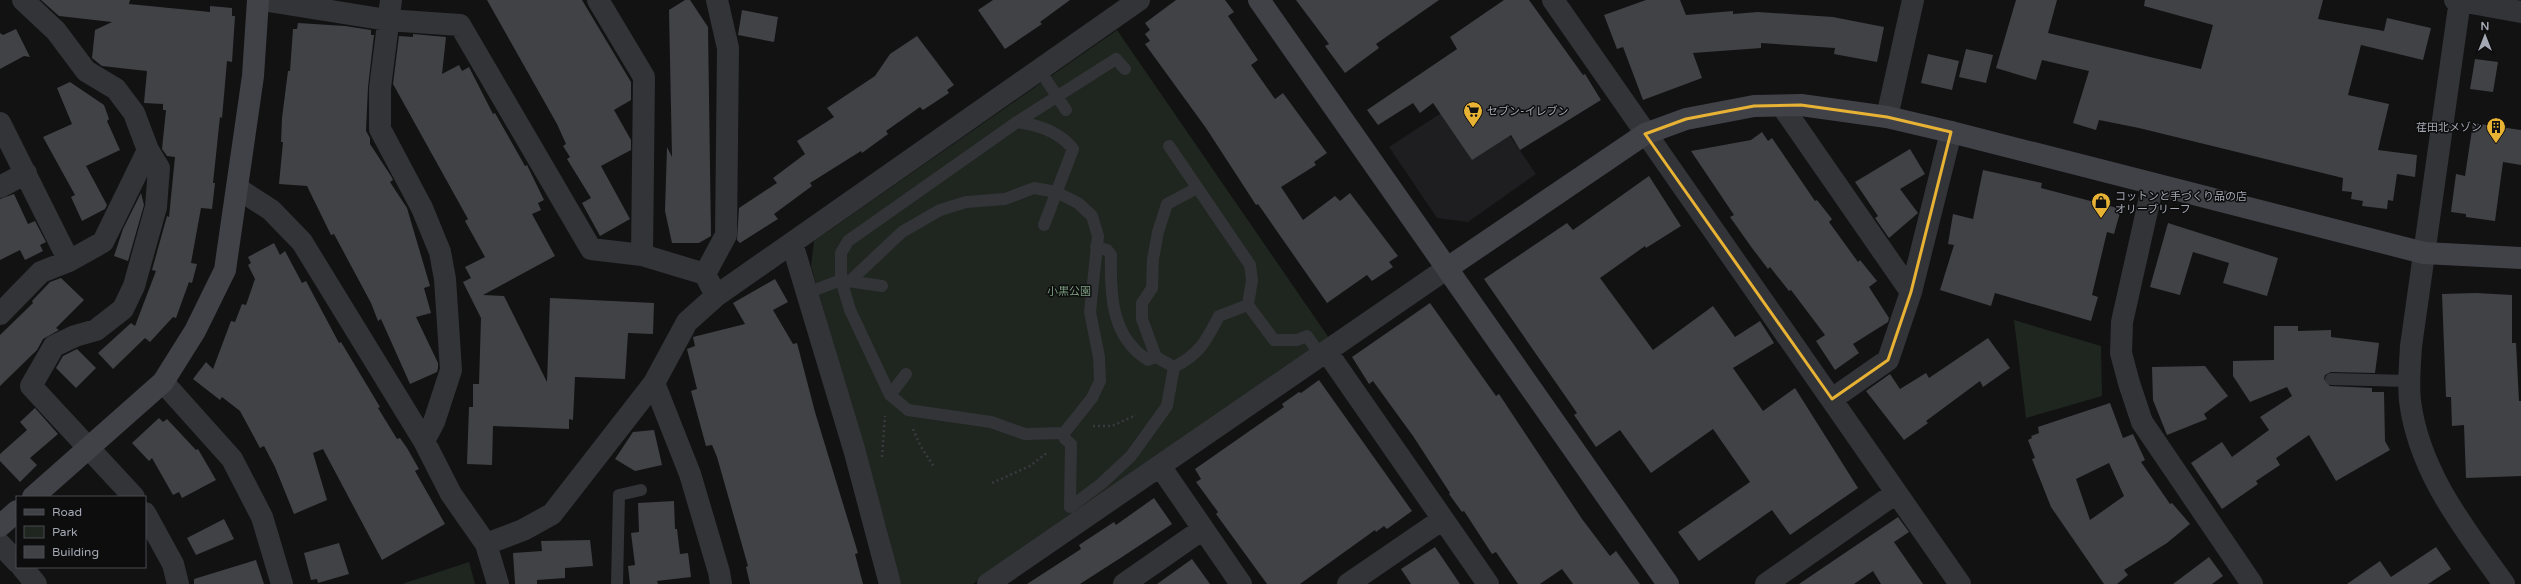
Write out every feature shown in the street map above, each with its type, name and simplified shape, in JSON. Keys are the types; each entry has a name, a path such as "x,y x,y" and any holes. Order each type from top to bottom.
{"street":[{"path":"23,0 56,31 86,71 116,89 134,113 148,150 159,168 156,207 134,286 123,309 96,330 75,336 54,346 30,386 89,447 133,496"},
{"path":"34,496 163,382 195,331 225,270 253,76 258,0"},
{"path":"262,0 389,10 460,25 591,249 642,255 705,274 716,296"},
{"path":"598,0 644,76 642,255"},
{"path":"705,274 726,235 728,48 717,0"},
{"path":"486,544 523,530 552,514 654,383 687,322 716,296 1139,0"},
{"path":"1259,0 1449,267 1668,584"},
{"path":"1553,0 1960,584"},
{"path":"1887,117 1913,0"},
{"path":"2501,583 2454,514 2425,459 2410,402 2410,346 2459,0 2521,12"},
{"path":"389,10 380,88 380,129 422,208 440,252 445,279 451,370 434,422 424,441"},
{"path":"988,584 1645,134 1686,119 1754,106 1801,105 1887,117 2424,253 2521,258"},
{"path":"1782,106 1911,292"},
{"path":"0,123 69,261"},
{"path":"1832,399 1888,360 1911,292 1951,132"},
{"path":"0,314 41,272 69,261 103,242 148,150"},
{"path":"0,187 26,173"},
{"path":"2153,184 2122,322 2122,353 2129,383 2142,422 2252,584"},
{"path":"237,188 271,210 302,242 424,441 451,494 486,544 498,584"},
{"path":"792,244 854,449 890,584"},
{"path":"1324,354 1488,584"},
{"path":"163,382 232,459 262,517 282,584"},
{"path":"654,383 690,474 719,572 720,584"},
{"path":"1160,466 1241,584"},
{"path":"1766,584 1896,493"},
{"path":"0,526 16,512"},
{"path":"146,515 173,564 178,584"},
{"path":"1348,584 1443,519"},
{"path":"1124,584 1204,528"},
{"path":"0,544 16,561"},
{"path":"23,568 36,584"}],"lane":[{"path":"1066,433 1024,434 991,422 908,410 890,395 850,310 841,252 848,241 1017,122 1116,59 1125,69"},
{"path":"1039,69 1066,110"},
{"path":"1017,122 1046,129 1066,140 1074,149 1044,225"},
{"path":"1169,146 1250,264 1252,280 1248,305 1274,340 1297,340 1307,336 1324,354"},
{"path":"807,293 846,281 902,232 940,210 966,202 1005,199 1034,188 1056,192 1078,203 1092,216 1098,236 1090,312 1099,357 1100,381 1092,398 1066,433"},
{"path":"1156,358 1142,320 1142,302 1152,288 1158,232 1167,204 1197,188"},
{"path":"1096,247 1107,250 1111,255 1111,299 1116,320 1137,353 1148,360 1156,358 1174,367"},
{"path":"846,281 882,286"},
{"path":"1174,367 1191,358 1208,338 1219,316 1248,305"},
{"path":"1066,433 1071,444 1070,508 1101,484 1135,450 1167,406 1174,367"},
{"path":"890,395 906,374"},
{"path":"2331,379 2409,381"},
{"path":"617,584 619,495 641,490"}],"path":[{"path":"908,410 920,445 934,467"},
{"path":"992,483 1030,466 1066,433 1112,426 1142,412"}],"highlighted area":[{"path":"1801,105 1887,117 1951,132 1911,292 1888,360 1832,399 1645,134 1686,119 1754,106"}],"shaded area":[{"path":"1478,89 1536,174 1468,222 1437,218 1389,147"}],"green space":[{"name":"小黒公園","path":"1117,30 1329,338 973,584 899,584 888,533 811,266 814,241"},
{"path":"2014,320 2101,346 2102,396 2026,418"},
{"path":"469,562 475,584 402,584"}],"building":[{"path":"41,0 130,0 129,4 210,12 210,6 232,8 232,16 235,16 232,62 227,61 222,118 220,117 213,183 215,183 212,209 201,208 191,263 197,264 192,283 189,282 176,318 173,317 150,342 145,338 113,369 98,353 131,323 135,326 156,271 152,270 167,216 169,217 175,157 167,156 162,149 166,110 163,110 163,104 144,103 147,71 102,66 92,58 95,30 112,22 59,16"},
{"path":"487,0 582,0 631,82 631,100 614,110 631,140 631,150 601,166 630,219 600,236 582,203 591,198 567,159 570,157 563,146 566,144 557,124"},
{"path":"685,0 690,0 708,27 711,236 699,243 672,243 665,211 667,147 672,157 669,10"},
{"path":"993,0 1070,0 1040,22 1042,24 1005,49 978,10"},
{"path":"1176,0 1225,0 1234,12 1228,16 1258,60 1251,65 1275,99 1283,93 1327,153 1314,162 1316,165 1281,187 1303,220 1335,196 1340,201 1350,193 1398,256 1389,262 1393,267 1372,281 1367,275 1327,303 1258,204 1256,205 1206,128 1145,44 1150,41 1145,34 1150,30 1145,23"},
{"path":"1296,0 1439,0 1376,44 1379,48 1345,73 1325,46 1329,44"},
{"path":"1504,0 1529,0 1583,75 1585,74 1601,100 1520,150 1511,135 1472,160 1433,103 1420,113 1413,103 1378,125 1367,110 1457,49 1450,37"},
{"path":"1646,0 1680,0 1686,15 1733,11 1733,14 1758,12 1833,17 1884,27 1877,62 1834,54 1835,48 1761,43 1761,48 1693,53 1702,78 1643,100 1623,47 1617,49 1604,15"},
{"path":"2016,0 2057,0 2048,33 2201,69 2213,25 2144,6 2145,0 2323,0 2318,19 2384,31 2387,18 2431,28 2423,60 2361,45 2348,95 2389,104 2378,150 2417,155 2415,177 2397,174 2393,201 2388,200 2387,209 2362,206 2363,201 2351,199 2352,192 2342,191 2343,178 2139,128 2099,120 2096,130 2073,123 2089,71 2042,60 2036,80 1996,68"},
{"path":"742,10 778,17 774,42 738,35"},
{"path":"298,23 345,26 371,30 371,35 374,35 368,87 366,131 370,138 370,144 393,180 390,182 407,208 430,286 424,288 431,313 416,317 438,363 437,372 410,384 381,319 378,321 371,303 334,234 331,235 307,186 279,184 283,142 281,142 282,118 288,71 290,71 293,29 297,29"},
{"path":"16,29 30,57 24,56 0,69 0,33 3,35"},
{"path":"413,34 446,37 442,74 459,65 462,71 469,67 493,114 495,113 525,166 527,165 544,200 538,203 541,210 532,214 555,256 483,295 504,296 547,382 550,298 654,303 653,334 628,333 625,379 575,377 573,420 569,419 569,429 493,426 492,465 467,464 469,407 473,407 473,384 479,384 481,318 463,282 471,278 465,267 485,257 465,221 468,219 393,84 399,36 413,37"},
{"path":"917,36 954,85 947,90 949,93 923,110 920,107 886,131 888,134 862,153 861,151 810,183 812,186 774,214 778,219 740,243 737,240 739,208 777,183 773,178 805,154 797,141 834,117 827,108 875,76 890,54"},
{"path":"1966,49 1993,55 1986,83 1959,77"},
{"path":"1928,54 1959,61 1952,90 1921,83"},
{"path":"2475,59 2498,62 2493,92 2470,89"},
{"path":"70,82 104,105 109,119 107,121 120,150 86,166 107,205 105,209 82,221 71,197 75,195 43,137 72,124 57,88"},
{"path":"2473,123 2521,130 2521,165 2503,162 2495,221 2466,217 2466,214 2451,212 2456,174 2465,176"},
{"path":"1762,132 1768,141 1772,138 1815,201 1817,200 1832,219 1829,222 1858,262 1860,260 1877,281 1869,287 1889,318 1888,322 1853,344 1859,353 1835,370 1816,341 1825,335 1791,290 1789,291 1770,267 1768,269 1752,248 1730,217 1734,215 1691,151 1751,140"},
{"path":"1910,149 1925,174 1900,189 1918,213 1889,238 1875,218 1878,216 1855,182"},
{"path":"1983,170 2042,183 2041,188 2121,209 2114,234 2107,232 2092,295 2098,297 2091,321 1995,293 1991,306 1940,290 1954,245 1948,244 1953,214 1973,219"},
{"path":"1649,176 1681,226 1646,248 1645,246 1600,278 1653,350 1713,306 1735,337 1760,321 1774,343 1733,368 1763,411 1795,388 1858,488 1790,535 1772,510 1699,561 1678,532 1750,482 1713,429 1651,473 1620,430 1596,447 1574,415 1577,413 1484,279 1567,223 1573,230"},
{"path":"141,193 144,205 128,261 114,256 123,229"},
{"path":"14,194 28,224 35,221 46,242 40,245 43,251 25,260 20,250 0,260 0,199"},
{"path":"2168,223 2278,258 2267,296 2223,283 2229,263 2193,252 2180,295 2150,287"},
{"path":"274,243 280,255 285,251 302,283 306,281 339,343 341,342 380,407 378,408 397,439 400,438 407,448 419,469 415,471 445,524 382,560 323,449 313,453 327,500 294,514 275,467 264,446 260,448 240,411 222,397 220,400 193,379 206,362 213,369 231,321 235,322 242,304 246,305 255,279 248,265 251,263 248,257"},
{"path":"61,278 84,300 56,328 59,330 43,339 37,350 0,386 0,335 33,303 32,301 50,282"},
{"path":"775,279 788,302 773,310 793,344 797,343 815,412 858,553 855,554 863,584 750,584 746,567 748,566 717,457 712,445 706,446 691,391 697,389 687,349 695,346 693,337 745,324 733,303"},
{"path":"2476,293 2512,295 2512,343 2516,343 2519,401 2521,401 2521,476 2466,478 2464,425 2452,426 2451,397 2446,397 2442,294"},
{"path":"1430,303 1496,396 1499,394 1582,519 1610,556 1616,551 1640,584 1573,584 1562,569 1540,584 1518,584 1496,552 1492,554 1464,511 1462,512 1449,494 1450,493 1413,436 1373,381 1369,384 1352,357"},
{"path":"2274,326 2298,326 2298,331 2331,330 2331,337 2379,343 2375,373 2331,372 2325,375 2324,379 2330,386 2372,388 2372,392 2384,392 2385,441 2390,450 2336,481 2309,435 2276,458 2280,465 2256,481 2258,484 2222,509 2191,463 2222,442 2232,457 2269,430 2260,417 2292,396 2287,387 2250,402 2233,376 2233,361 2274,360"},
{"path":"1988,338 2010,368 1983,387 1980,381 1926,421 1928,423 1904,440 1866,391 1890,374 1900,389 1926,373 1929,378"},
{"path":"77,349 96,368 76,388 56,368 63,356"},
{"path":"2205,366 2228,396 2204,414 2207,419 2167,435 2153,400 2152,367"},
{"path":"1319,380 1412,511 1387,529 1384,526 1376,532 1375,530 1300,584 1267,584 1216,514 1218,512 1196,482 1201,479 1195,469 1284,407 1282,404"},
{"path":"2110,403 2123,438 2133,434 2145,460 2141,462 2170,504 2172,503 2190,524 2167,543 2124,570 2128,575 2117,584 2104,584 2051,507 2032,459 2035,458 2028,440 2032,438 2031,436 2039,433 2038,427","holes":["2109,463 2124,496 2090,520 2076,479"]},
{"path":"35,408 58,434 30,458 37,465 20,482 0,461 0,454 27,430 20,422"},
{"path":"159,418 163,422 167,419 196,450 198,449 216,480 182,498 179,492 173,495 152,458 149,461 132,443"},
{"path":"654,430 662,465 635,471 615,459 633,432"},
{"path":"1154,498 1172,524 1080,584 1027,584 1081,549 1079,545 1114,522 1116,525"},
{"path":"674,501 675,529 677,529 680,554 688,553 691,577 657,581 658,584 630,584 628,566 635,565 631,533 639,532 638,503"},
{"path":"1898,517 1909,532 1894,542 1923,584 1881,584 1873,571 1854,584 1799,584"},
{"path":"224,519 234,539 196,555 187,538"},
{"path":"590,540 593,566 565,568 565,578 537,580 537,584 515,584 513,553 542,551 541,541"},
{"path":"339,543 349,574 318,583 317,579 311,580 304,553"},
{"path":"1435,547 1460,584 1411,584 1401,569"},
{"path":"2436,547 2451,569 2428,584 2347,584 2380,561 2391,577"},
{"path":"2209,557 2223,576 2212,584 2173,584"},
{"path":"1192,559 1210,584 1157,584"},
{"path":"256,560 264,584 194,584 194,579"}],"place":[{"name":"セブン-イレブン","path":"1473,128"},
{"name":"荏田北メゾン","path":"2496,144"},
{"name":"コットンと手づくり品の店 オリーブリーフ","path":"2101,219"}]}
